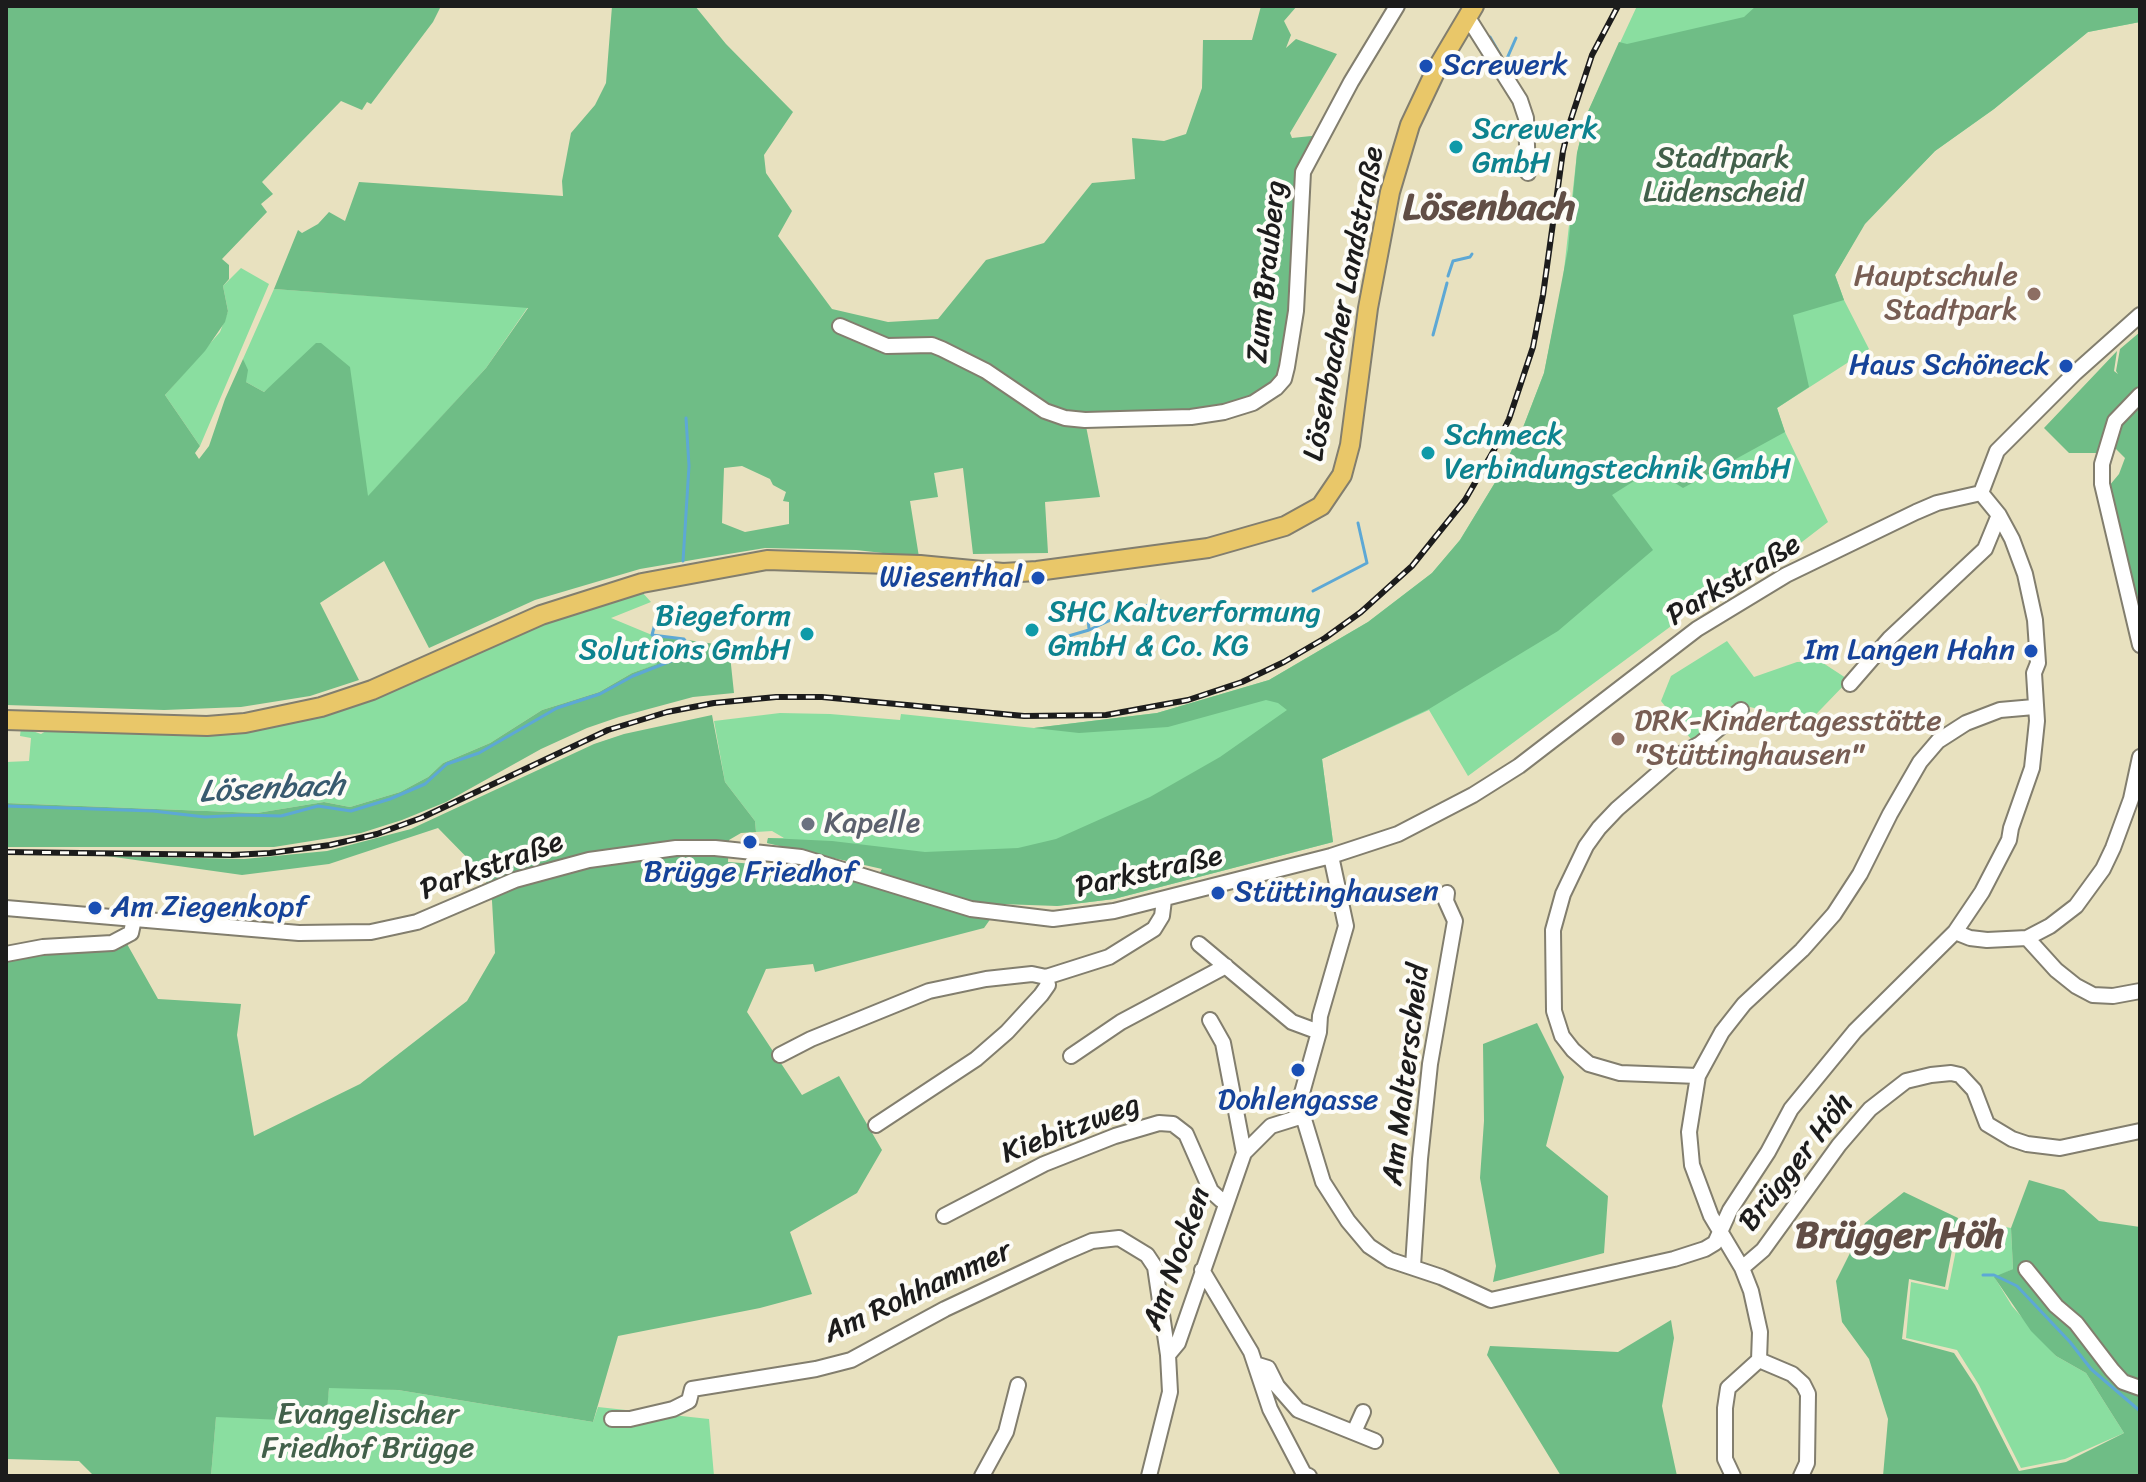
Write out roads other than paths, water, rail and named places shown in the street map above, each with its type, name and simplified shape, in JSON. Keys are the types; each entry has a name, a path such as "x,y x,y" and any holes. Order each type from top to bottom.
{"main road":[{"name":"Lösenbacher Landstraße","path":"6,720 207,726 245,723 321,707 372,690 541,615 599,596 678,575 767,560 920,565 1003,573 1037,571 1208,548 1285,526 1321,506 1345,468 1368,308 1390,192 1410,125 1436,70 1470,11"}],"street":[{"name":"Zum Brauberg","path":"840,326 887,346 932,345 942,349 986,371 1045,411 1065,418 1191,417 1253,403 1276,388 1284,379 1287,367 1296,311 1303,172 1351,82 1397,6"},
{"name":"Lösenbacher Landstraße","path":"1470,11 1520,100 1526,118 1528,173"},
{"path":"1331,856 1346,926 1302,1093 1303,1116 1323,1182 1348,1221 1379,1255 1413,1266 1491,1300 1674,1259 1715,1243 1791,1109 1828,1060 1955,932 1982,892 2009,840 2032,768 2037,721 2034,673 2038,663 2032,598 2012,539 1999,515 1981,493 1997,451 2075,373 2140,315"},
{"path":"2140,395 2115,421 2102,464 2102,484 2140,645"},
{"name":"Parkstraße","path":"6,908 299,933 371,932 417,922 515,880 556,868 623,853 676,848 715,848 801,857 959,906 1023,916 1053,919 1085,916 1164,900 1331,856 1398,834 1473,795 1519,766 1697,629 1786,575 1916,512 1981,493"},
{"path":"1850,684 1890,638 1985,549 1999,515"},
{"path":"1733,1476 1725,1459 1728,1388 1759,1360 1760,1332 1751,1291 1742,1268 1696,1180 1689,1151 1689,1132 1698,1076 1722,1032 1744,1004 1802,950 1834,914 1860,874 1920,762 1938,741 1966,723 2000,710 2034,707"},
{"path":"1698,1076 1620,1073 1589,1064 1573,1050 1562,1036 1554,1011 1553,930 1563,894 1586,846 1599,828 1679,755 1700,744 1741,710"},
{"path":"1955,932 1987,940 2027,938 2050,926 2076,906 2103,869 2131,799 2140,757"},
{"name":"Am Malterscheid","path":"1413,1266 1430,1064 1455,921 1446,901 1447,893"},
{"path":"780,1055 811,1039 938,988 1032,974 1046,977 1109,957 1154,929 1162,916 1164,900"},
{"path":"6,954 43,947 112,943 131,933 134,919"},
{"path":"2027,938 2056,970 2084,991 2093,995 2113,996 2140,991"},
{"path":"1199,944 1292,1022 1319,1032"},
{"path":"1071,1056 1121,1022 1226,966"},
{"path":"876,1125 976,1059 1041,995 1048,985 1046,977"},
{"name":"Am Nocken","path":"1210,1020 1223,1043 1244,1153"},
{"name":"Brügger Höh","path":"1742,1268 1763,1250 1839,1145 1870,1109 1906,1081 1931,1075 1960,1075 1974,1090 1987,1124 2027,1144 2060,1148 2140,1131"},
{"name":"Am Nocken","path":"1149,1476 1170,1392 1168,1355 1178,1343 1244,1153 1271,1126 1303,1116"},
{"name":"Kiebitzweg","path":"944,1216 1044,1164 1159,1123 1173,1124 1186,1134 1211,1191 1227,1202"},
{"name":"Am Rohhammer","path":"612,1419 630,1419 673,1409 689,1401 692,1389 816,1369 851,1360 945,1309 1092,1241 1119,1238 1147,1255 1155,1267 1168,1355"},
{"path":"2026,1269 2056,1306 2076,1323 2123,1382 2140,1388"},
{"path":"1202,1270 1251,1352 1270,1409 1304,1474 1309,1476"},
{"path":"1759,1360 1792,1374 1808,1394 1807,1463 1801,1476"},
{"path":"1255,1364 1268,1368 1277,1386 1298,1410 1375,1441"},
{"path":"982,1476 1006,1432 1018,1385"},
{"path":"1354,1432 1363,1412"}],"waterway":[{"path":"1490,37 1505,63"},
{"name":"Lösenbach","path":"1505,63 1516,38"},
{"name":"Lösenbach","path":"1448,276 1453,261 1472,254"},
{"name":"Lösenbach","path":"1433,335 1447,283"},
{"path":"683,561 689,466 686,418"},
{"name":"Lösenbach","path":"1313,591 1367,563 1358,523"},
{"name":"Lösenbach","path":"1140,608 1161,601"},
{"path":"1087,609 1089,629"},
{"name":"Lösenbach","path":"1065,637 1126,613"},
{"name":"Lösenbach","path":"6,806 153,811 205,817 281,816 318,806 351,811 425,784 447,764 479,753 557,708 600,694 633,676 676,659 698,659 684,639 652,635 656,620"},
{"path":"1983,1275 1994,1275 2017,1286 2091,1369 2140,1411"}],"railway":[{"path":"6,852 232,855 330,845 377,834 421,818 608,730 667,712 714,703 776,697 822,697 1024,716 1106,715 1188,700 1242,682 1284,662 1361,612 1412,566 1465,500 1494,450 1509,419 1533,347 1570,122 1592,55 1618,6"}],"place":[{"name":"Screwerk","path":"1426,66"},
{"name":"Screwerk GmbH","path":"1456,147"},
{"name":"Hauptschule Stadtpark","path":"2034,294"},
{"name":"Haus Schöneck","path":"2066,366"},
{"name":"Schmeck Verbindungstechnik GmbH","path":"1428,453"},
{"name":"Wiesenthal","path":"1038,578"},
{"name":"SHC Kaltverformung GmbH & Co. KG","path":"1032,630"},
{"name":"Biegeform Solutions GmbH","path":"807,634"},
{"name":"Im Langen Hahn","path":"2031,651"},
{"name":"DRK-Kindertagesstätte \"Stüttinghausen\"","path":"1618,739"},
{"name":"Kapelle","path":"808,824"},
{"name":"Brügge Friedhof","path":"750,842"},
{"name":"Stüttinghausen","path":"1218,893"},
{"name":"Am Ziegenkopf","path":"95,908"},
{"name":"Dohlengasse","path":"1298,1070"}],"district":[{"name":"Lösenbach","path":"1489,209"},
{"name":"Brügger Höh","path":"1900,1237"}],"park label":[{"name":"Stadtpark Lüdenscheid","path":"1723,176"},
{"name":"Evangelischer Friedhof Brügge","path":"368,1432"}]}
